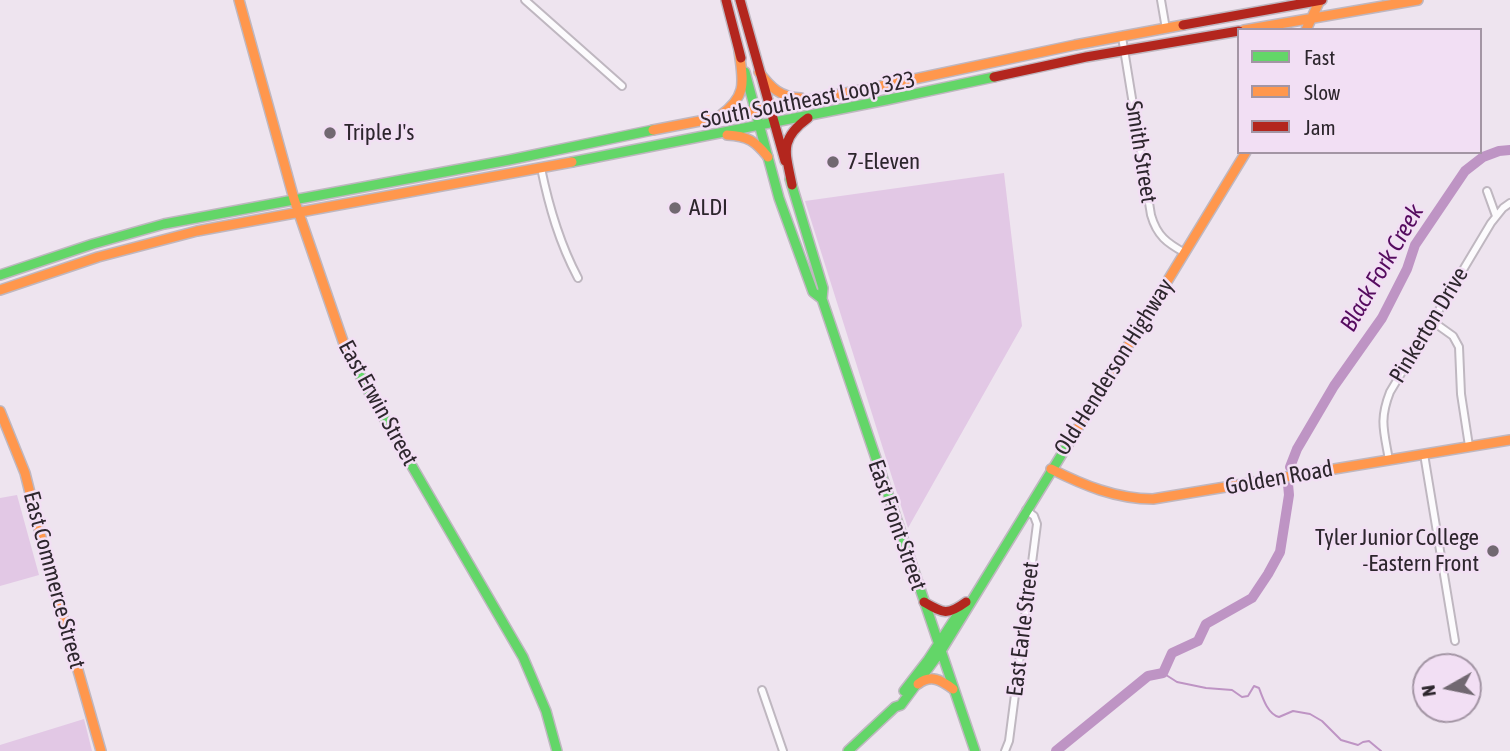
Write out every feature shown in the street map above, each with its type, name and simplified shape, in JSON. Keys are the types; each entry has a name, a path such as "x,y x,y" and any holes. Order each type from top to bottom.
{"main road":[{"name":"East Erwin Street","path":"239,0 294,199 344,344 370,394 523,657 544,704 557,751"},
{"name":"East Front Street","path":"726,0 779,198 813,292 822,299"},
{"name":"East Front Street","path":"740,0 823,288 822,299 860,418 975,751"},
{"path":"1307,28 1321,0"},
{"name":"South Southeast Loop 323","path":"0,275 152,227 509,160 1075,45 1321,0"},
{"path":"1253,28 1418,0"},
{"path":"1258,27 1262,28"},
{"name":"South Southeast Loop 323","path":"0,290 98,256 197,231 541,168 973,82 1063,61 1237,31"},
{"path":"718,117 742,95 740,51"},
{"path":"971,68 973,82"},
{"path":"760,72 772,89 781,95 817,99"},
{"path":"792,185 787,140 794,127 814,114"},
{"path":"699,136 746,136 768,157"},
{"name":"Old Henderson Highway","path":"895,707 980,589 1245,154"},
{"name":"East Commerce Street","path":"0,411 25,473 101,751"},
{"name":"Golden Road","path":"1051,469 1086,485 1128,497 1147,499 1510,440"},
{"name":"Old Henderson Highway","path":"848,751 895,707 901,705 918,684 976,586 982,582"},
{"path":"924,601 945,613 954,612 966,602"},
{"path":"918,684 925,678 934,677 954,689"}],"street":[{"path":"525,0 622,86"},
{"path":"1161,0 1166,29"},
{"name":"Smith Street","path":"1122,37 1151,215 1155,228 1163,238 1185,253"},
{"path":"541,168 555,229 578,278"},
{"path":"1487,191 1496,216"},
{"name":"Pinkerton Drive","path":"1389,460 1383,409 1390,391 1496,216 1510,203"},
{"path":"1432,321 1453,336 1459,347 1461,394 1469,446"},
{"path":"1424,454 1455,641"},
{"name":"East Earle Street","path":"1005,751 1009,741 1037,524 1034,516 1026,510"},
{"path":"762,690 783,751"}],"shaded area":[{"path":"1004,173 1022,326 908,528 805,201"},
{"path":"17,495 39,575 0,586 0,498"},
{"path":"84,719 92,751 0,751 0,745"}],"waterway":[{"name":"Black Fork Creek","path":"1290,467 1297,449 1334,386 1382,318 1407,269 1415,245 1465,171 1483,157 1510,150"},
{"name":"Black Fork Creek","path":"1056,751 1148,676 1163,673 1172,653 1198,641 1206,624 1252,598 1280,552 1289,495 1288,484"},
{"path":"1163,673 1177,682 1232,690 1242,697 1248,696 1254,686 1259,688 1266,706 1275,715 1279,717 1293,711 1310,714 1322,721 1341,740 1358,745 1369,741 1381,751"}],"traffic: fast":[{"path":"745,72 779,198 813,292 822,299"},
{"path":"572,162 994,77"},
{"path":"0,275 164,224 509,160 653,130"},
{"path":"790,179 823,288 822,299 975,751"},
{"path":"345,347 523,657 546,711 557,751"},
{"path":"848,751 895,707 901,705 941,651 1073,436"},
{"path":"904,691 958,614"}],"traffic: slow":[{"path":"239,0 294,199 345,347"},
{"path":"1307,28 1320,0"},
{"path":"1256,28 1418,0"},
{"path":"653,130 1183,25"},
{"path":"721,115 736,101 742,87 739,51"},
{"path":"759,72 777,91 801,98"},
{"path":"727,135 750,140 768,157"},
{"path":"1073,436 1245,154"},
{"path":"0,290 98,257 197,231 572,162"},
{"path":"0,411 25,473 101,751"},
{"path":"1051,469 1100,490 1126,497 1153,499 1510,440"},
{"path":"918,684 927,679 936,679 953,689"}],"traffic: jam":[{"path":"726,0 741,58"},
{"path":"740,0 785,161"},
{"path":"1183,25 1322,0"},
{"path":"994,77 1086,57 1237,31"},
{"path":"792,185 786,148 792,133 808,118"},
{"path":"924,602 945,611 966,602"}],"place":[{"name":"Triple J's","path":"330,133"},
{"name":"7-Eleven","path":"833,162"},
{"name":"ALDI","path":"675,208"},
{"name":"Tyler Junior College -Eastern Front","path":"1493,551"}]}
